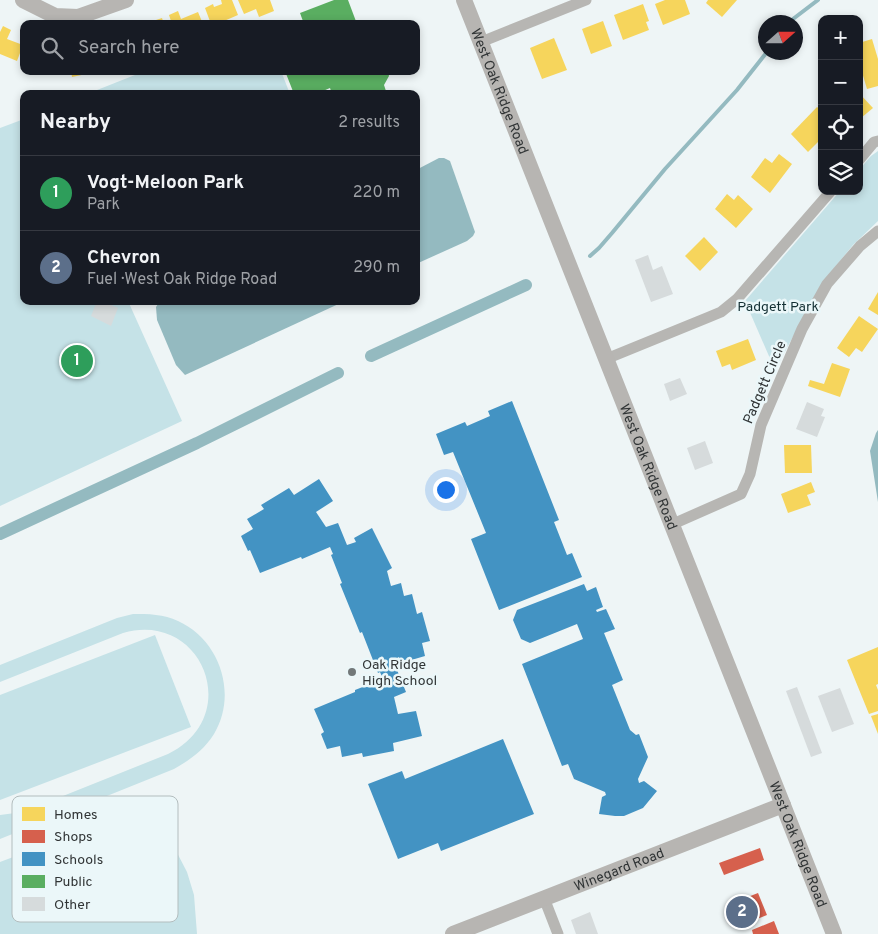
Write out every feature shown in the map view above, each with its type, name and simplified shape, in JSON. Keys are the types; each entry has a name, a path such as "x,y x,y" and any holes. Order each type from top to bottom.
{"main road":[{"path":"23,0 55,16 78,17 126,0"},
{"name":"West Oak Ridge Road","path":"464,0 834,934"},
{"name":"Winegard Road","path":"455,934 783,806"}],"street":[{"path":"481,42 586,0"},
{"path":"863,155 874,142 878,141"},
{"path":"606,359 721,312 737,300 829,195"},
{"name":"Padgett Circle","path":"672,524 742,494 750,474 761,425 802,330 827,284 860,246 878,231"},
{"path":"544,898 558,934"}],"green space":[{"path":"135,75 283,75 288,90 97,90"},
{"path":"20,120 20,305 130,305 182,421 0,506 0,128"},
{"name":"Padgett Park","path":"878,151 878,221 853,245 822,283 775,370 745,301 837,195 863,195 863,165"},
{"path":"133,614 162,616 178,621 193,630 205,641 221,670 224,702 221,718 214,734 206,745 186,762 174,769 107,796 63,796 168,754 191,737 205,716 208,693 204,671 192,651 174,637 151,630 123,633 0,682 0,665 117,618"},
{"path":"155,635 191,727 0,800 0,695"},
{"path":"12,813 12,834 0,839 0,815"},
{"path":"178,855 187,872 194,895 197,934 0,934 0,862 12,857 12,922 178,922"}],"shaded area":[{"path":"439,158 450,161 475,232 467,241 420,262 420,168"},
{"path":"157,305 336,305 185,375 176,365 157,320"},
{"path":"878,430 878,502 870,451"}],"building: Homes":[{"path":"221,0 232,0 238,15 226,20 210,20 205,8 213,4 214,7 222,4"},
{"path":"238,0 270,0 274,11 259,17 256,9 244,14"},
{"path":"665,0 685,0 690,14 663,25 655,4"},
{"path":"708,0 737,0 722,17 706,3"},
{"path":"643,4 649,21 646,22 649,30 623,40 614,15"},
{"path":"178,11 181,19 198,12 201,20 171,20 169,15"},
{"path":"603,21 612,46 591,54 582,29"},
{"path":"3,26 11,30 7,39 20,44 20,53 17,61 0,54 0,32"},
{"path":"554,38 567,70 542,79 530,48"},
{"path":"872,39 878,59 878,86 867,89 863,76 863,42"},
{"path":"863,97 873,108 863,116"},
{"path":"818,108 818,142 808,152 791,134"},
{"path":"779,154 792,164 770,193 751,177 765,158 772,163"},
{"path":"727,194 734,200 738,195 753,209 736,228 715,209"},
{"path":"704,237 718,252 700,271 685,256"},
{"path":"878,292 878,315 868,309"},
{"path":"859,316 878,329 862,352 856,348 849,357 837,348"},
{"path":"748,339 756,360 732,370 730,364 722,367 716,351"},
{"path":"832,363 850,369 840,397 808,386 810,380 824,384"},
{"path":"784,445 811,445 812,473 785,473"},
{"path":"811,482 815,492 807,495 811,505 788,513 781,494"},
{"path":"878,647 878,684 876,685 878,690 878,711 869,714 847,660"},
{"path":"878,714 878,734 871,716"}],"building: Shops":[{"path":"760,848 764,860 724,875 719,863"},
{"path":"758,893 767,915 734,928 725,906"},
{"path":"774,921 779,934 753,934 752,930"}],"building: Schools":[{"path":"512,401 559,520 554,522 567,555 572,553 582,577 499,610 471,539 486,533 453,452 444,455 436,434 465,422 467,426 490,416 488,411"},
{"path":"319,479 333,501 316,512 326,527 338,523 347,545 356,542 354,538 372,528 392,568 387,571 391,586 401,583 404,596 412,594 417,614 422,612 430,641 422,643 425,656 401,663 399,657 393,660 406,692 394,697 398,714 416,711 422,736 393,743 394,751 363,757 362,753 342,757 340,746 327,749 321,734 324,732 314,709 383,679 380,672 378,673 340,584 342,583 331,555 333,554 330,547 260,573 250,550 248,551 241,536 253,529 247,519 264,509 261,505 289,488 294,495"},
{"path":"584,584 587,591 596,587 603,607 596,610 597,612 606,609 615,629 604,633 623,680 612,685 630,730 636,735 639,734 648,757 638,779 639,783 644,781 657,791 643,808 624,816 599,814 602,797 606,795 605,792 574,779 568,764 562,766 522,664 583,639 577,624 530,643 521,639 513,620 517,610"},
{"path":"503,739 534,814 441,851 438,843 398,859 368,784 402,771 405,779"}],"building: Public":[{"path":"334,0 348,0 356,20 303,20 300,13"},
{"path":"287,75 389,76 384,85 386,90 331,90 330,88 325,90 292,90"}],"building: Other":[{"path":"648,255 653,270 662,266 673,294 651,302 635,260"},
{"path":"95,305 112,305 118,308 111,326 91,316"},
{"path":"680,378 687,394 670,401 664,384"},
{"path":"807,402 824,409 821,416 825,417 817,437 796,429"},
{"path":"705,441 713,463 695,470 687,448"},
{"path":"797,687 822,753 811,757 786,691"},
{"path":"840,688 854,724 832,732 818,696"},
{"path":"590,912 598,934 576,934 571,920"}],"waterway":[{"path":"798,15 818,0"},
{"path":"590,256 612,233 665,169 737,90 761,60"},
{"path":"371,356 526,285"},
{"path":"0,534 197,443 338,373"}],"place":[{"name":"Vogt-Meloon Park","path":"77,361"},
{"name":"Oak Ridge High School","path":"352,672"},
{"name":"Chevron","path":"742,912"}]}
